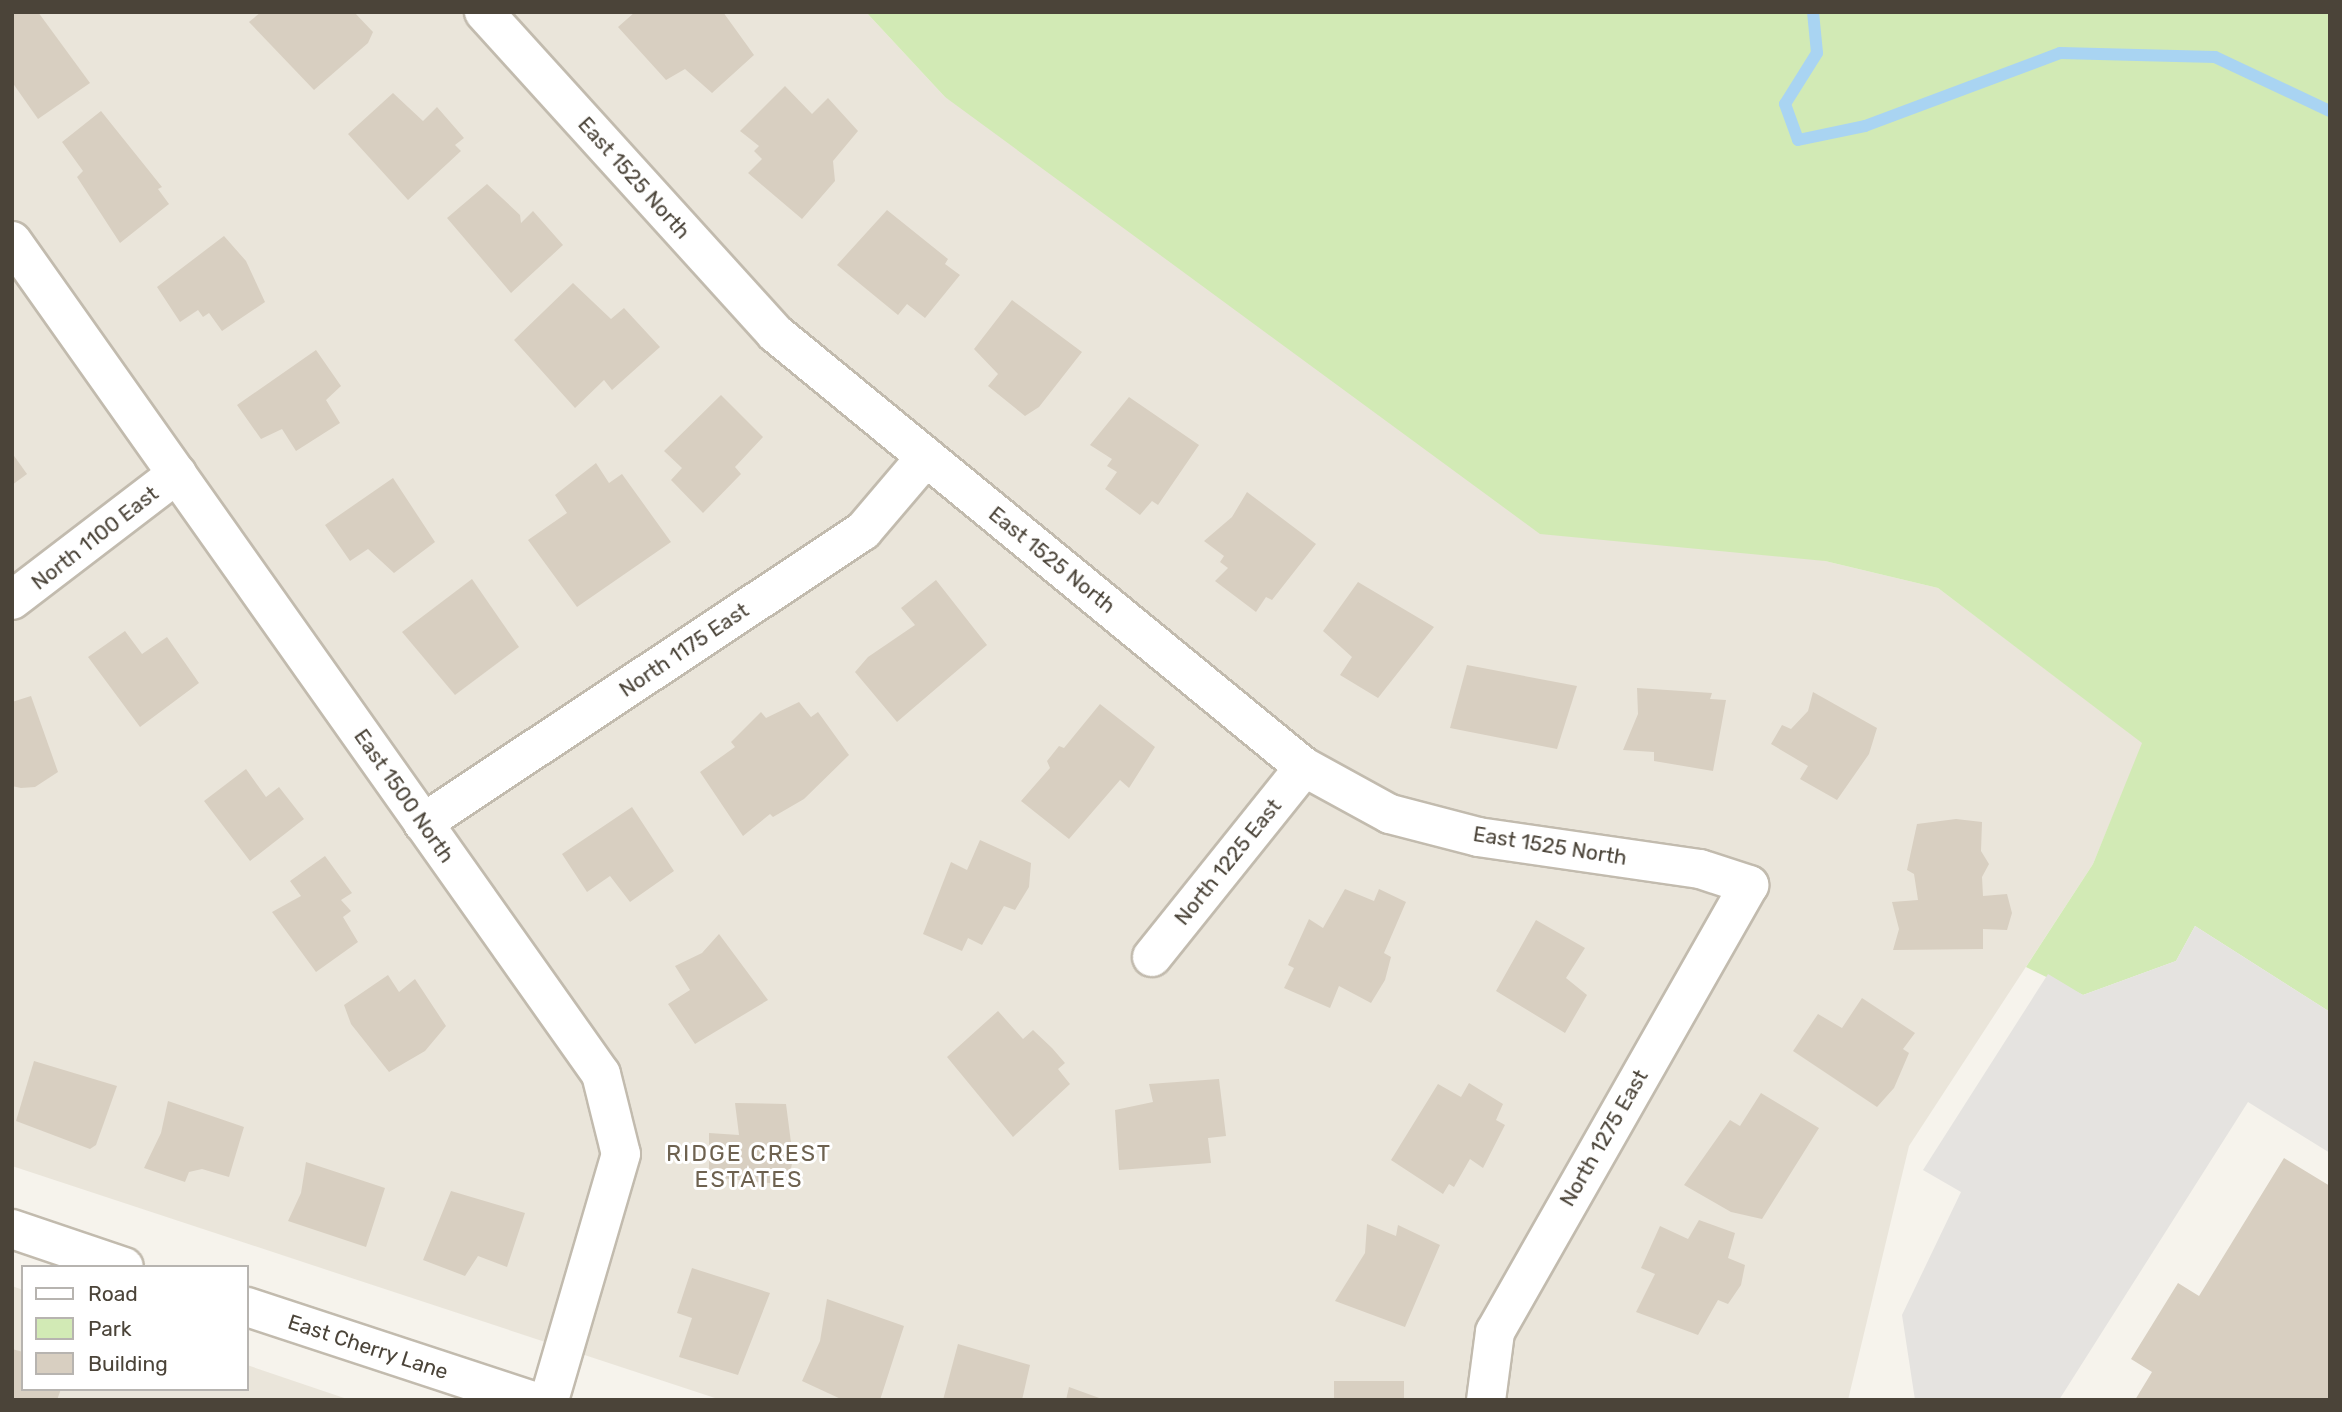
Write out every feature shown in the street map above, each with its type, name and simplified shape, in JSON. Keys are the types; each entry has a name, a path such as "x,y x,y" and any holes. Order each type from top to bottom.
{"street":[{"name":"East 1525 North","path":"484,12 775,333 1304,766 1390,814 1478,836 1700,869 1749,885"},
{"name":"East 1500 North","path":"12,241 601,1074 621,1154 549,1400"},
{"name":"North 1175 East","path":"423,823 863,531 926,457"},
{"name":"North 1100 East","path":"12,600 177,474"},
{"name":"North 1225 East","path":"1152,957 1304,766"},
{"name":"North 1275 East","path":"1486,1400 1495,1332 1749,885"},
{"path":"12,1229 118,1265"},
{"name":"East Cherry Lane","path":"248,1307 530,1400"}],"shaded area":[{"path":"12,12 866,12 945,97 1825,561 1938,588 2143,743 2093,864 1909,1146 1848,1400 721,1400 12,1166"},
{"path":"2195,926 2330,1012 2330,1153 2248,1102 2059,1400 1915,1400 1902,1315 1961,1192 1923,1170 2048,974 2083,995 2176,961"},
{"path":"12,1286 21,1289 21,1391 248,1391 248,1365 350,1400 12,1400"}],"green space":[{"path":"866,12 2330,12 2330,1012 2195,926 2176,961 2083,995 2026,967 2093,864 2142,743 1938,588 1825,561 1540,534 945,97"}],"building":[{"path":"12,12 38,12 90,83 38,119 12,82"},
{"path":"261,12 354,12 373,32 368,43 314,90 249,22"},
{"path":"635,12 723,12 754,55 712,93 685,69 666,80 618,27"},
{"path":"785,86 812,114 828,98 858,131 833,161 835,181 802,219 748,173 762,159 754,151 759,146 740,131"},
{"path":"393,93 423,121 437,107 464,138 455,145 461,151 408,200 348,134"},
{"path":"101,111 162,187 158,189 169,204 120,243 77,177 83,171 62,142"},
{"path":"487,184 520,215 521,223 533,211 563,245 511,293 447,218"},
{"path":"887,210 948,259 945,264 960,275 925,318 907,304 898,315 837,265"},
{"path":"224,236 246,261 265,302 222,331 209,313 203,317 198,310 180,322 157,287"},
{"path":"573,283 611,319 624,308 660,347 612,390 604,380 575,408 514,340"},
{"path":"1012,300 1082,352 1039,407 1025,416 988,386 998,374 974,349"},
{"path":"316,350 341,386 326,400 340,423 296,451 282,429 261,439 237,405"},
{"path":"721,395 763,437 735,467 741,474 703,513 671,480 682,468 664,451"},
{"path":"1129,397 1199,445 1158,505 1152,501 1140,515 1105,489 1117,472 1107,466 1112,459 1090,445"},
{"path":"12,453 27,474 12,485"},
{"path":"596,463 609,483 622,474 671,542 577,607 528,540 567,513 555,495"},
{"path":"393,478 435,542 394,573 368,549 350,561 325,525"},
{"path":"1247,492 1316,544 1272,600 1266,597 1256,612 1215,581 1228,568 1220,562 1224,556 1204,541 1232,517"},
{"path":"472,579 519,647 455,695 402,632"},
{"path":"936,580 987,645 897,722 855,672 868,657 915,625 901,608"},
{"path":"1358,582 1434,627 1378,698 1340,675 1352,657 1323,631"},
{"path":"125,631 142,654 167,637 199,683 140,727 88,657"},
{"path":"1467,665 1577,686 1557,749 1450,728"},
{"path":"1637,688 1712,693 1710,699 1726,700 1713,771 1654,761 1654,752 1623,750 1638,714"},
{"path":"1813,692 1877,728 1869,754 1837,800 1800,779 1808,766 1771,744 1782,725 1791,729 1808,711"},
{"path":"31,696 58,772 35,787 21,788 12,786 12,702"},
{"path":"799,702 811,717 818,712 849,755 804,799 773,817 770,814 743,836 700,772 735,747 731,742 761,712 766,718"},
{"path":"1100,704 1155,747 1129,788 1120,780 1069,839 1021,801 1050,768 1047,761 1059,746 1064,748"},
{"path":"246,769 266,797 279,787 304,819 250,861 204,801"},
{"path":"632,807 674,871 630,902 610,876 587,892 562,854"},
{"path":"1956,819 1982,822 1981,851 1989,864 1982,877 1983,896 2007,894 2012,913 2007,930 1983,929 1983,949 1893,950 1899,929 1892,902 1918,900 1914,874 1907,870 1917,824"},
{"path":"980,840 1031,863 1029,887 1015,910 1004,906 982,945 968,938 962,951 923,934 951,862 967,870"},
{"path":"325,856 352,893 341,900 351,911 343,917 358,942 316,972 272,912 301,896 290,881"},
{"path":"1345,889 1374,901 1379,889 1406,902 1384,953 1391,957 1385,980 1371,1003 1339,986 1330,1008 1284,988 1294,968 1288,965 1309,919 1323,928"},
{"path":"1536,920 1585,948 1566,978 1587,995 1565,1033 1496,991"},
{"path":"719,934 768,1000 695,1044 668,1004 690,990 675,966 702,953"},
{"path":"388,975 399,992 415,979 446,1026 425,1051 389,1072 351,1024 344,1005"},
{"path":"1862,998 1915,1033 1903,1049 1909,1053 1894,1088 1877,1107 1793,1051 1818,1014 1842,1028"},
{"path":"998,1011 1023,1039 1033,1030 1052,1048 1065,1063 1058,1069 1070,1084 1013,1137 947,1057"},
{"path":"34,1061 117,1086 96,1145 90,1149 16,1121"},
{"path":"1219,1079 1226,1136 1208,1138 1211,1163 1119,1170 1115,1110 1153,1102 1149,1084"},
{"path":"1469,1083 1503,1104 1496,1120 1505,1125 1483,1168 1470,1159 1454,1187 1449,1184 1443,1194 1391,1160 1438,1084 1461,1097"},
{"path":"1761,1093 1819,1128 1762,1219 1731,1212 1684,1185 1730,1120 1740,1126"},
{"path":"168,1101 244,1127 229,1177 202,1169 189,1172 185,1182 144,1168 161,1133"},
{"path":"735,1103 786,1104 793,1158 788,1185 709,1177 709,1133 739,1135"},
{"path":"2284,1158 2330,1186 2330,1400 2135,1400 2152,1372 2131,1359 2178,1283 2199,1296"},
{"path":"306,1162 385,1188 366,1247 288,1221 301,1193"},
{"path":"451,1191 525,1213 507,1267 478,1256 465,1276 423,1260"},
{"path":"1699,1220 1735,1233 1728,1258 1745,1265 1741,1285 1728,1304 1718,1300 1698,1335 1636,1312 1655,1274 1641,1268 1660,1226 1688,1239"},
{"path":"1367,1224 1396,1236 1398,1225 1440,1245 1405,1327 1335,1301 1365,1253"},
{"path":"692,1268 770,1293 738,1375 679,1357 692,1318 677,1313"},
{"path":"827,1299 904,1326 880,1400 843,1400 802,1381 820,1341"},
{"path":"958,1344 1030,1365 1022,1400 943,1400"},
{"path":"12,1349 21,1351 21,1391 60,1391 57,1400 12,1400"},
{"path":"1334,1381 1404,1381 1404,1400 1334,1400"},
{"path":"1069,1387 1102,1399 1102,1400 1066,1400"}],"waterway":[{"path":"1813,12 1817,53 1785,104 1798,140 1865,126 2060,53 2215,57 2330,111"}],"district":[{"name":"RIDGE CREST ESTATES","path":"749,1166"}]}
